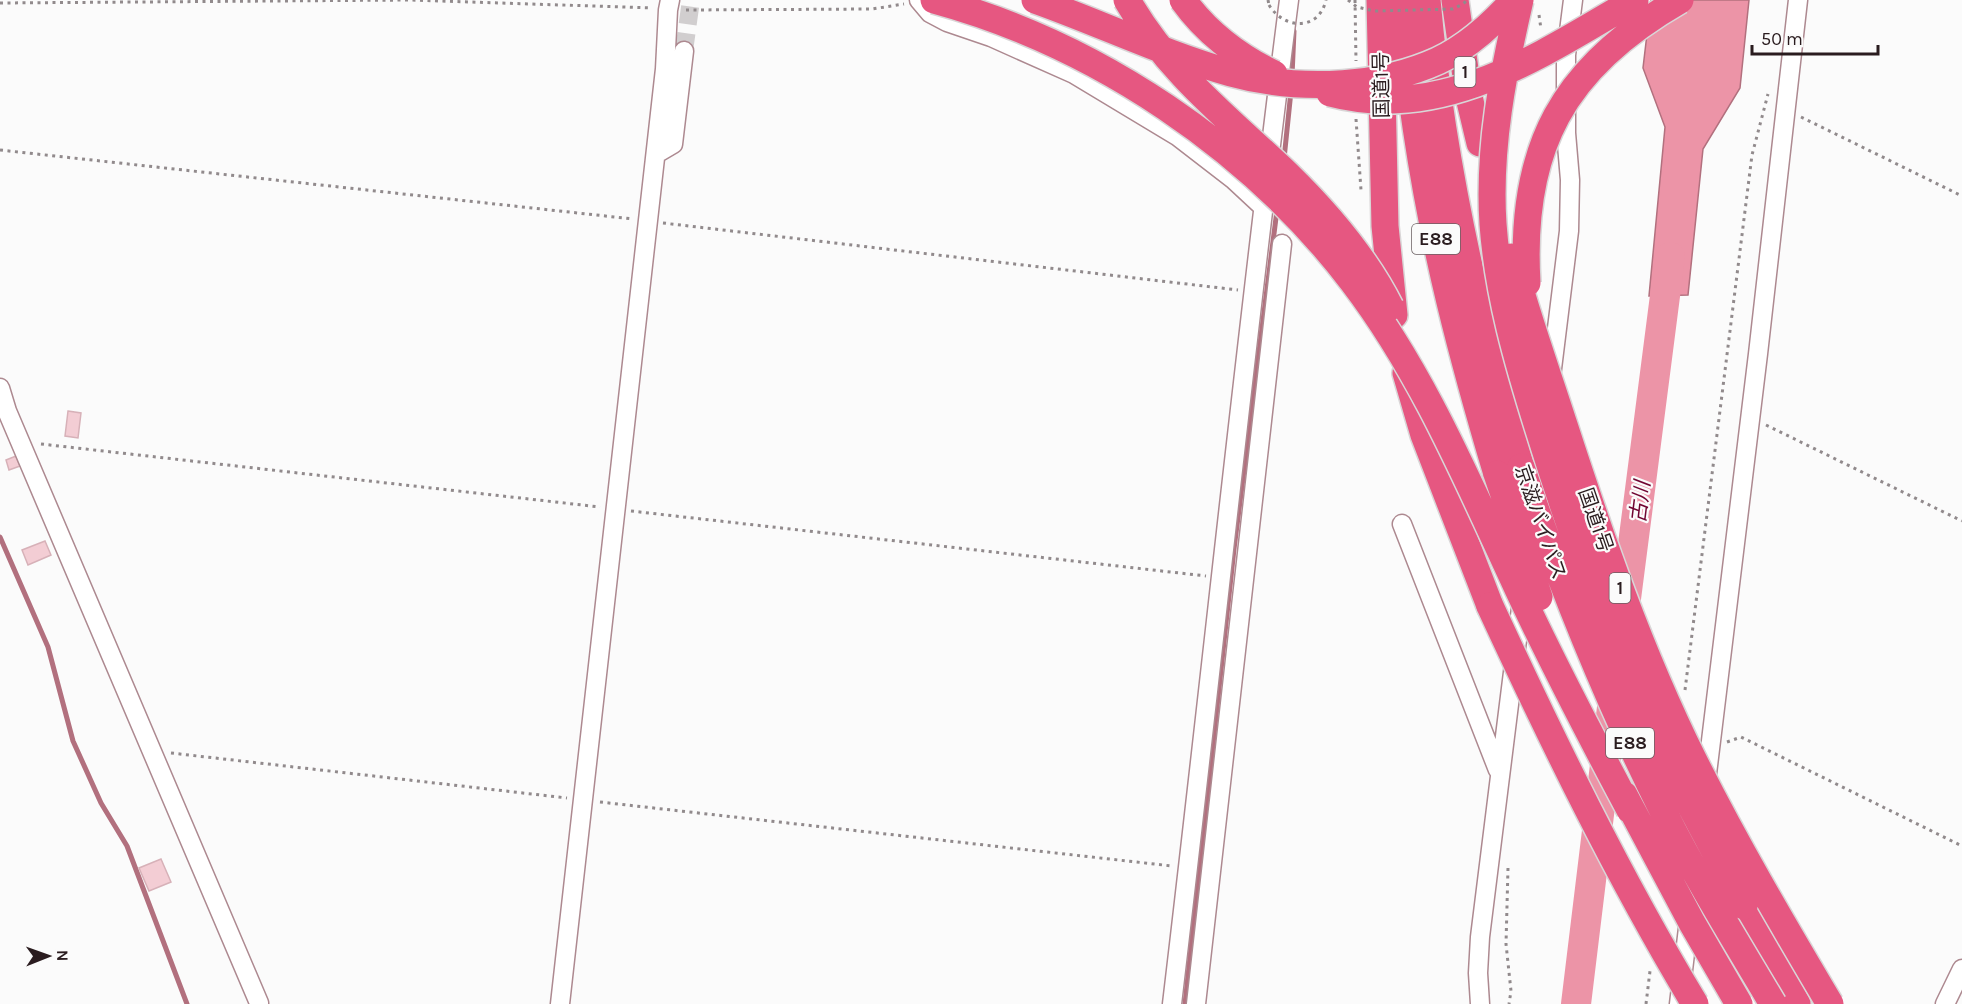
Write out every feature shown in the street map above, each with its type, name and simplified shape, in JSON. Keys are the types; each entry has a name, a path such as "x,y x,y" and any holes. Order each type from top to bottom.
{"highway":[{"path":"924,0 996,20 1087,60 1177,115 1218,145 1294,215 1326,249 1353,283 1397,349 1450,442"},
{"path":"1035,0 1197,62 1232,73 1266,80 1310,84 1380,78 1429,65 1477,36 1514,0"},
{"path":"1127,0 1165,57 1195,89 1287,174 1318,206 1343,234 1368,270 1393,311 1450,442 1570,697 1630,810"},
{"path":"1183,0 1205,25 1230,47 1256,65 1313,89 1343,97 1398,101 1454,92 1506,71 1544,53 1635,0"},
{"name":"国道1号","path":"1380,0 1385,226 1389,281 1397,333 1424,435 1490,606 1555,745 1619,872 1695,1004"},
{"name":"京滋バイパス","path":"1401,0 1415,125 1431,215 1449,301 1497,474 1533,580 1582,704 1630,810 1739,1004"},
{"name":"京滋バイパス","path":"1427,0 1443,121 1473,291 1521,467 1582,634 1622,727 1664,813 1713,903 1773,1004"},
{"name":"国道1号","path":"1455,0 1469,97 1518,283 1585,491 1621,591 1655,675 1693,758 1758,883 1830,1004"},
{"path":"1520,0 1499,102 1495,142 1493,223 1504,307 1553,475 1607,622 1666,756 1797,1004"},
{"path":"1575,536 1550,434 1533,337 1527,280 1526,234 1529,195 1539,157 1552,123 1590,68 1619,40 1650,17 1680,0"}],"street":[{"path":"924,0 930,14 946,22 991,37 1074,74 1177,136 1234,180 1263,207"},
{"path":"1172,1004 1263,207 1289,0"},
{"path":"1480,1004 1478,973 1480,937 1569,231 1570,180 1566,133 1566,55 1573,0"},
{"path":"1678,1004 1751,417 1786,110 1802,3"},
{"path":"560,1004 656,154 669,5"},
{"path":"656,154 673,144 684,51"},
{"path":"1196,1004 1282,244"},
{"path":"1254,290 1276,292"},
{"path":"0,388 11,421 260,1004 239,1004"},
{"path":"1402,524 1500,774"},
{"path":"1222,578 1244,581"},
{"path":"1189,866 1211,868"},
{"path":"1945,1004 1962,969"}],"path":[{"path":"0,3 411,0 635,7 669,5 872,9 924,0"},
{"path":"1268,0 1274,14 1282,20 1302,23 1320,14 1326,0"},
{"path":"1348,0 1357,7 1374,10 1453,9 1467,0"},
{"path":"1684,697 1752,155 1770,89"},
{"path":"1786,110 1962,196"},
{"path":"0,150 1254,290"},
{"path":"1751,417 1962,520"},
{"path":"1710,746 1741,737 1962,846"},
{"path":"152,751 1189,866"},
{"path":"1508,867 1506,944 1511,991 1509,1004"},
{"path":"1646,1004 1651,969"}],"shaded area":[{"path":"1651,0 1749,0 1740,88 1703,149 1688,295 1649,296 1665,127 1643,68"}],"building":[{"path":"68,411 81,413 78,438 65,436"},
{"path":"16,456 20,466 9,470 6,460"},
{"path":"45,541 51,555 28,565 22,550"},
{"path":"161,859 171,882 149,891 139,868"}],"waterway":[{"path":"1292,76 1294,31"},
{"path":"1284,159 1291,91"},
{"path":"1185,1004 1234,549 1277,210"},
{"name":"古川","path":"1624,614 1670,257"},
{"path":"0,537 48,647 73,741 101,803 127,846 187,1004"},
{"name":"古川","path":"1576,1004 1614,691"}],"tunnel":[{"path":"684,51 691,0"}]}
